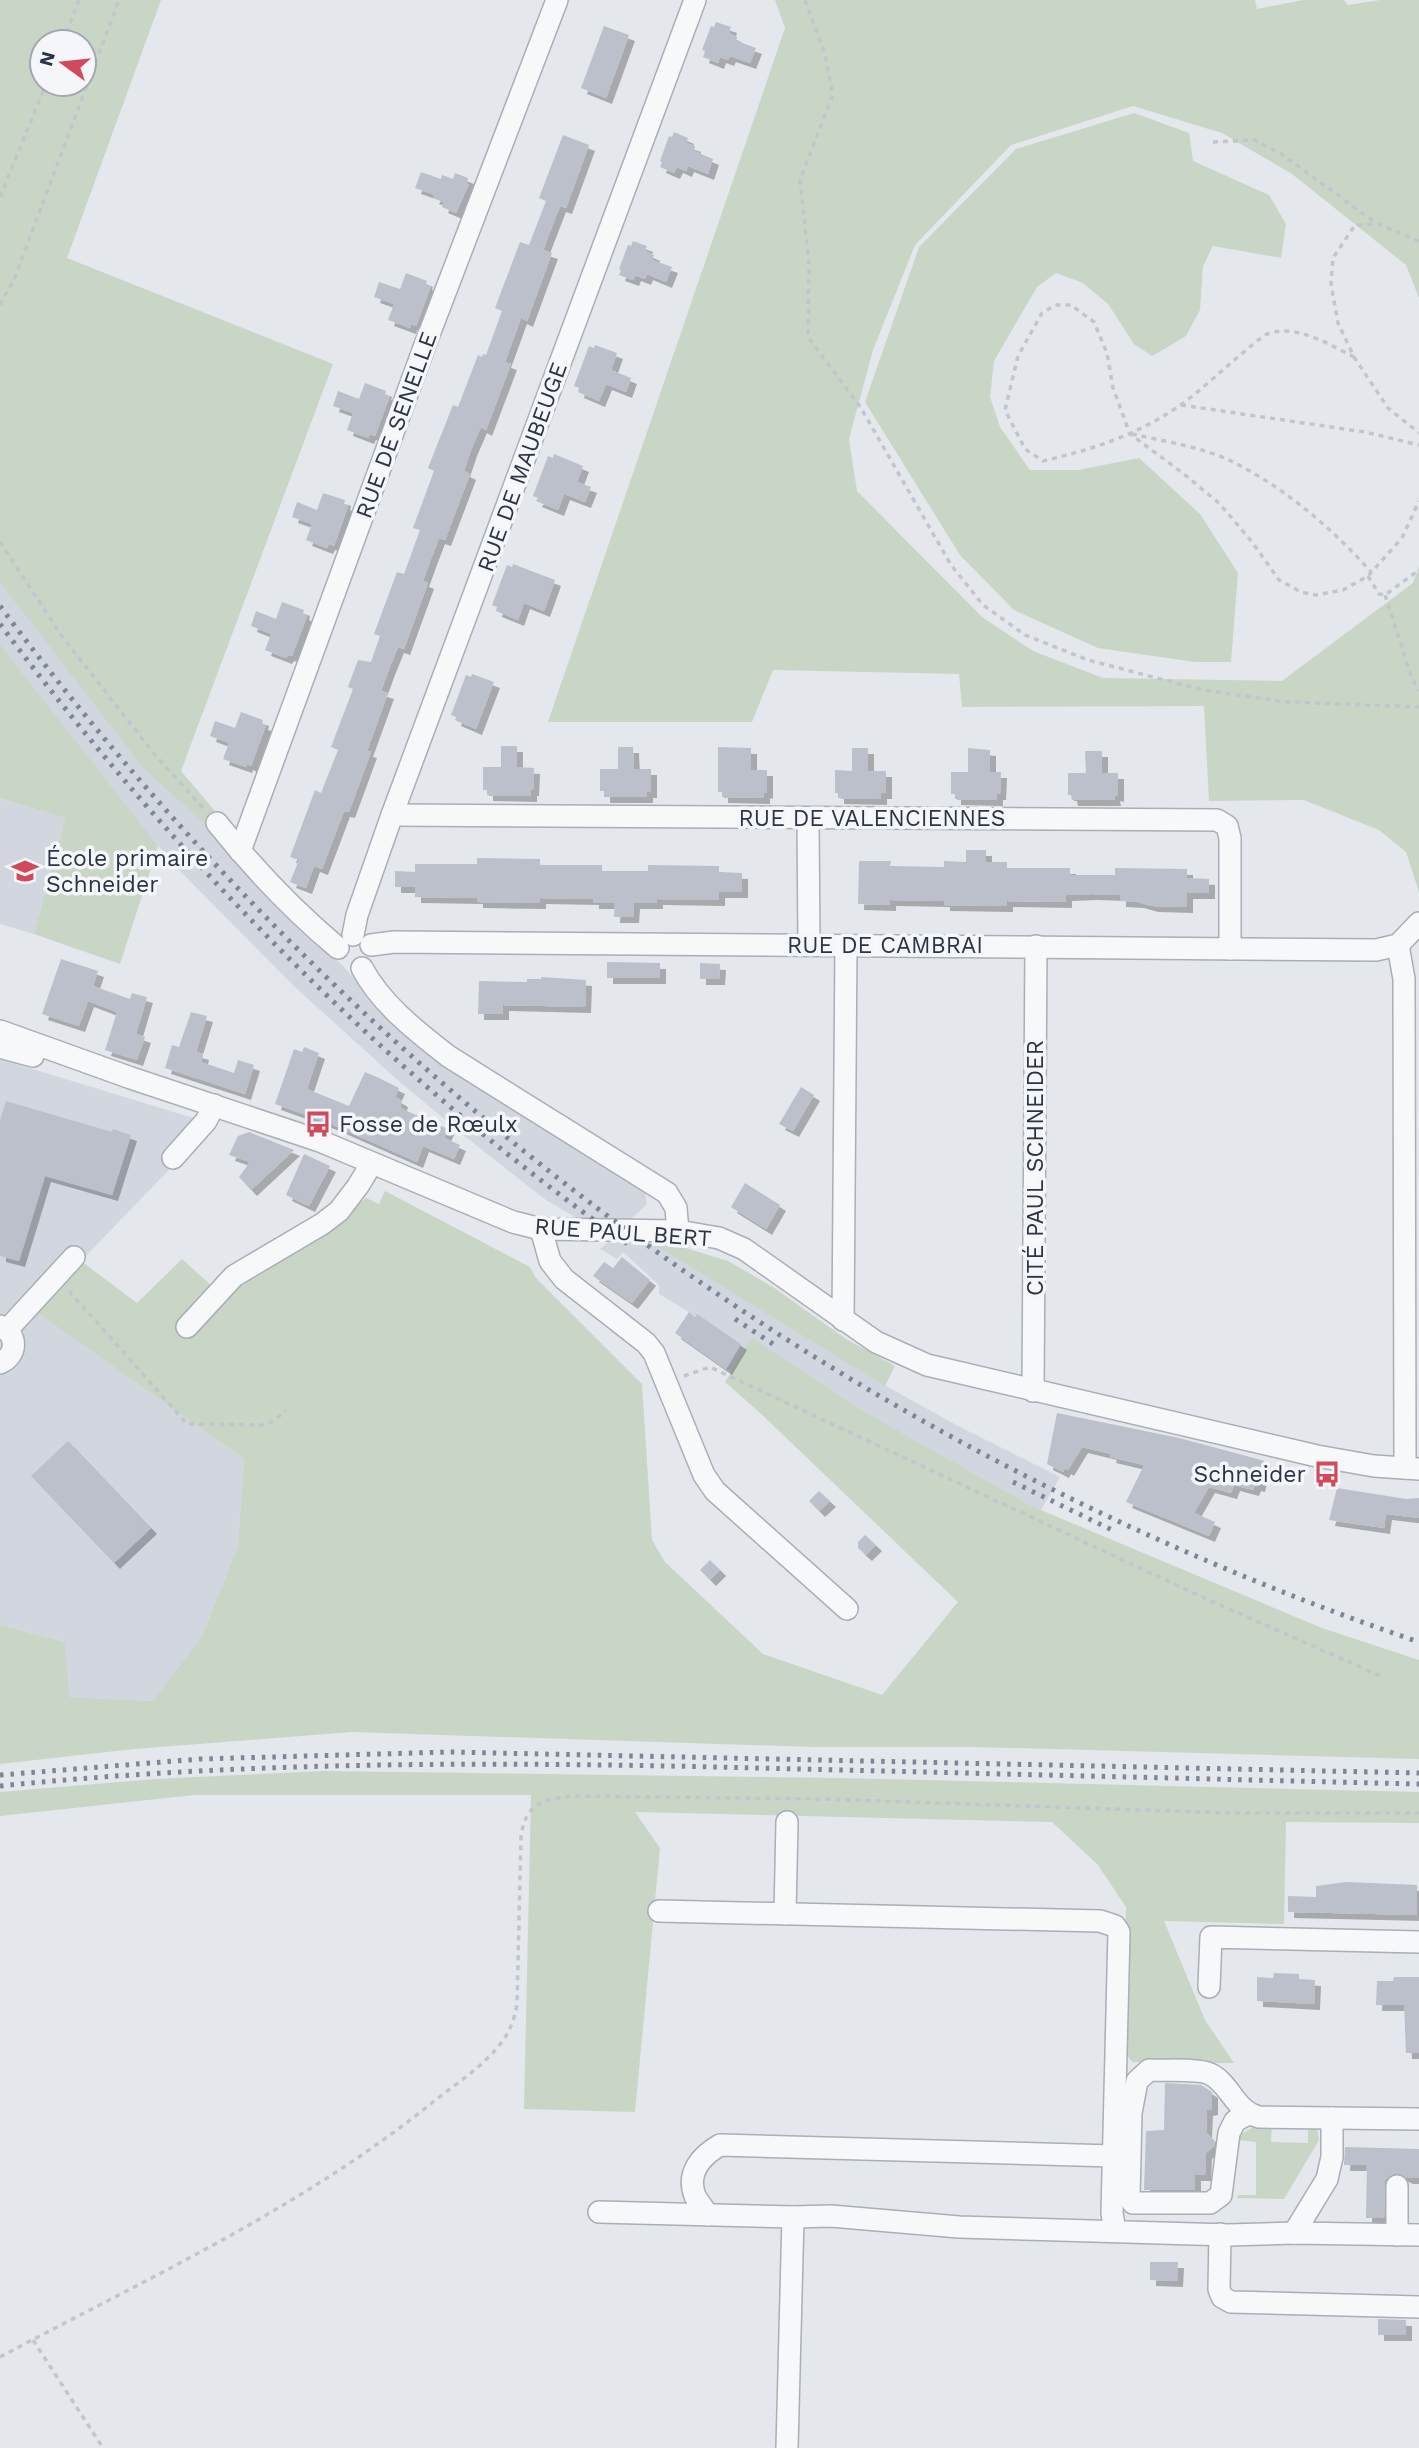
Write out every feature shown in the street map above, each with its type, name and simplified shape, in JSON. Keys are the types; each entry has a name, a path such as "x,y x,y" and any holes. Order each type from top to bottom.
{"street":[{"name":"RUE DE SENELLE","path":"240,851 425,345 557,0"},
{"name":"RUE DE MAUBEUGE","path":"362,968 371,958 354,943 357,915 695,0"},
{"name":"RUE DE VALENCIENNES","path":"392,815 1217,820 1224,823 1229,831 1230,949"},
{"path":"808,818 809,945"},
{"path":"217,823 312,926 354,943 338,957 344,966 353,970 362,968 378,993 417,1031 448,1055 667,1194 676,1208 678,1231"},
{"path":"1412,1469 1404,979 1398,945 1419,923"},
{"name":"RUE DE CAMBRAI","path":"354,943 1376,950 1398,945"},
{"path":"843,1320 846,946"},
{"name":"CITÉ PAUL SCHNEIDER","path":"1033,1391 1036,946"},
{"name":"RUE PAUL BERT","path":"0,1031 131,1078 299,1133 499,1218 541,1229 678,1231 719,1238 744,1249 876,1342 913,1360 1033,1391 1317,1456 1412,1469"},
{"name":"RUE PAUL BERT","path":"0,1047 131,1078"},
{"path":"173,1158 206,1121 214,1105"},
{"path":"187,1327 234,1276 322,1224 339,1211 372,1163"},
{"path":"541,1229 546,1251 555,1270 572,1287 646,1343 659,1361 709,1483 848,1609"},
{"path":"0,1363 6,1361 13,1351 14,1339 4,1328 74,1257"},
{"path":"785,1914 787,1822"},
{"path":"659,1911 1100,1921 1115,1926 1119,1931 1112,2213 1115,2231"},
{"path":"1209,1987 1210,1937 1419,1942"},
{"path":"1248,2114 1235,2121 1229,2133 1221,2195 1210,2203 1133,2203 1129,2197 1131,2113 1137,2081 1149,2070 1208,2072 1217,2078 1248,2114 1259,2117 1419,2119"},
{"path":"1294,2233 1327,2179 1332,2157 1332,2118"},
{"path":"708,2214 695,2198 692,2180 696,2166 707,2153 720,2145 1113,2156"},
{"path":"1397,2186 1397,2235"},
{"path":"599,2211 831,2216 959,2227 1220,2234 1419,2235"},
{"path":"787,2448 793,2217"},
{"path":"1220,2234 1219,2289 1222,2297 1231,2302 1419,2307"}],"path":[{"path":"68,28 79,0"},
{"path":"0,305 15,277 119,0"},
{"path":"805,0 824,51 833,94 800,180 809,264 808,337 861,408 951,565 983,605 1025,635 1088,660 1203,690 1288,702 1419,707"},
{"path":"0,197 40,98"},
{"path":"1213,142 1254,140 1280,153 1378,224 1419,241"},
{"path":"1378,224 1355,225 1333,258 1331,285 1338,323 1354,357 1388,408 1419,433"},
{"path":"1354,357 1310,336 1278,329 1242,352 1193,396 1130,434 1086,451 1043,460 1025,449 1004,410 1018,356 1042,313 1055,306 1071,305 1094,322 1107,353 1113,387 1130,434 1220,503 1279,580 1301,592 1316,595 1343,590 1369,574 1402,538 1419,500"},
{"path":"1178,405 1365,432 1419,445"},
{"path":"1130,434 1170,442 1230,460 1270,485 1329,527 1369,574 1379,594 1385,595 1419,570"},
{"path":"0,542 61,635 155,755 217,823"},
{"path":"1385,595 1411,676 1419,691"},
{"path":"56,1276 187,1424 267,1425 286,1411"},
{"path":"667,1382 710,1367 1202,1597 1382,1677"},
{"path":"0,2357 247,2227 322,2182 399,2130 496,2049 509,2029 517,2004 521,1836 525,1819 538,1803 548,1799 574,1796 823,1799 1229,1813 1419,1813"},
{"path":"33,2340 103,2448"}],"shaded area":[{"path":"0,562 246,866 368,992 644,1188 647,1204 631,1219 666,1246 884,1385 1060,1477 1032,1526 726,1369 740,1343 659,1294 659,1285 623,1252 617,1259 600,1249 610,1241 594,1228 546,1200 477,1146 401,1083 297,989 174,865 0,654"},
{"name":"École primaire Schneider","path":"0,798 65,818 34,934 0,924"},
{"path":"0,1059 213,1124 81,1261 39,1313 244,1459 238,1546 202,1636 153,1701 68,1697 65,1642 0,1625"}],"green space":[{"path":"0,0 161,0 67,258 333,364 181,771 226,824 213,831 144,769 0,582"},
{"path":"775,0 1255,0 1257,9 1303,0 1344,0 1348,5 1380,0 1419,0 1419,298 1406,265 1292,174 1222,133 1133,106 1011,145 915,245 873,350 849,439 857,491 982,617 1033,651 1103,678 1282,681 1413,583 1419,567 1419,892 1406,852 1379,830 1304,800 1209,801 1204,706 962,707 959,674 773,670 752,722 548,722 785,28"},
{"path":"1134,113 1189,133 1193,161 1269,195 1286,224 1281,258 1213,246 1203,266 1200,310 1186,336 1152,356 1134,344 1108,304 1083,283 1056,273 1037,287 994,361 990,397 1000,427 1030,470 1078,470 1139,458 1200,514 1238,573 1231,662 1195,662 1098,648 1014,610 960,555 865,402 919,247 1016,149"},
{"path":"0,645 158,846 120,964 34,934 65,818 0,798"},
{"path":"385,1191 530,1267 536,1278 642,1384 652,1540 665,1562 763,1654 882,1695 958,1602 725,1382 752,1338 863,1411 1029,1505 1322,1628 1419,1660 1419,1759 976,1747 814,1747 352,1732 134,1749 0,1764 0,1625 65,1642 69,1697 153,1701 202,1636 238,1546 244,1459 38,1313 81,1261 137,1303 182,1259 224,1297 326,1230 366,1198 379,1204"},
{"path":"649,1241 679,1246 728,1261 773,1287 846,1339 895,1366 885,1386"},
{"path":"323,1771 840,1778 1419,1792 1419,1823 1286,1822 1284,1924 1164,1921 1205,2020 1234,2063 1133,2062 1122,2051 1126,1907 1098,1865 1052,1822 635,1812 660,1848 635,2112 524,2109 531,1795 194,1795 0,1816 0,1792 155,1779"},
{"path":"1259,2124 1272,2124 1271,2142 1308,2143 1308,2128 1317,2129 1319,2140 1284,2199 1237,2198 1238,2195 1256,2195 1256,2142 1238,2140 1241,2134"}],"building":[{"path":"716,22 731,27 729,33 737,37 736,41 756,48 750,63 730,56 728,60 720,57 718,63 703,57 705,51 702,50 711,26 714,27"},
{"path":"604,26 629,35 606,98 581,88"},
{"path":"674,132 688,138 686,143 695,146 694,151 713,159 708,174 688,166 686,171 677,167 674,173 660,167 669,136 672,137"},
{"path":"563,135 589,145 566,208 560,206 543,250 552,253 527,321 521,318 505,362 511,364 486,430 481,427 471,450 464,471 470,474 445,540 439,538 431,559 423,581 428,583 404,649 398,647 381,691 388,693 367,751 371,752 349,812 344,811 322,869 314,866 306,888 290,882 299,860 290,857 315,790 321,793 338,750 331,747 353,689 348,687 358,660 371,662 380,636 374,634 397,572 404,574 420,530 413,528 434,471 428,468 453,405 458,407 478,355 486,355 502,311 495,308 520,242 529,245 546,201 539,198"},
{"path":"421,172 441,179 442,175 453,179 455,173 468,178 469,184 456,213 442,207 444,202 433,198 435,195 415,188"},
{"path":"633,241 647,246 645,251 654,255 652,260 672,267 666,282 647,274 645,279 635,275 633,280 619,275 628,245 631,246"},
{"path":"406,273 427,281 426,284 431,286 416,326 411,324 410,328 388,320 394,304 374,297 379,282 400,289"},
{"path":"595,345 617,353 611,370 631,378 626,392 606,384 599,401 578,392 579,388 574,386 589,346 594,348"},
{"path":"365,383 386,391 385,394 390,396 375,436 370,434 368,438 347,430 353,413 333,406 338,391 359,399"},
{"path":"554,454 583,466 577,482 591,487 585,502 564,494 558,510 536,501 538,498 533,496 548,456 553,458"},
{"path":"323,493 345,500 344,504 348,506 334,546 329,544 327,548 306,540 312,524 292,517 297,502 317,510"},
{"path":"513,564 555,580 544,611 524,603 518,620 496,611 497,607 492,605 507,565 512,567"},
{"path":"282,602 304,610 303,614 307,616 292,656 288,655 286,658 265,650 271,634 251,626 256,611 276,619"},
{"path":"472,674 494,682 476,729 455,720 456,717 451,715 466,675 471,677"},
{"path":"241,712 263,720 262,724 266,725 251,766 247,764 246,767 223,759 229,743 210,736 215,721 235,728"},
{"path":"501,746 517,746 517,767 534,768 531,796 487,795 487,790 483,790 483,767 501,767"},
{"path":"618,747 633,747 634,769 651,769 651,792 647,792 647,797 604,797 604,791 600,791 600,769 618,769"},
{"path":"718,747 751,748 751,770 767,770 767,793 764,792 764,798 722,797 722,792 718,792"},
{"path":"852,748 868,748 868,771 886,771 886,793 881,793 881,799 838,798 838,793 835,793 835,770 852,771"},
{"path":"968,748 990,750 990,772 1001,772 1000,794 997,794 997,800 955,799 955,794 951,794 951,772 968,772"},
{"path":"1085,751 1102,751 1102,773 1118,773 1118,796 1114,795 1115,800 1072,800 1071,795 1068,795 1068,773 1086,773"},
{"path":"966,850 986,850 986,862 1007,862 1007,868 1070,868 1070,875 1115,875 1115,868 1187,869 1187,878 1209,879 1209,893 1187,893 1187,907 1152,906 1120,901 1120,895 1092,894 1066,895 1066,902 1007,901 1007,906 944,905 944,901 890,900 890,905 858,904 859,861 891,861 890,866 944,867 944,861 966,862"},
{"path":"477,858 540,859 540,865 602,865 602,871 648,871 648,865 719,866 719,872 742,873 742,892 719,892 719,900 657,899 657,903 634,903 633,917 614,917 615,903 593,903 593,899 540,898 540,903 477,902 477,898 415,897 415,887 395,887 395,871 415,872 415,864 477,864"},
{"path":"61,959 98,971 93,986 130,999 132,993 147,997 136,1034 145,1037 137,1060 105,1050 117,1012 88,1001 79,1026 42,1014"},
{"path":"607,962 660,963 660,978 607,978"},
{"path":"700,963 720,964 719,979 700,979"},
{"path":"541,977 586,980 585,1007 503,1005 503,1014 478,1014 479,981 527,982 527,979"},
{"path":"191,1012 207,1016 196,1052 203,1054 201,1062 234,1073 238,1060 254,1065 245,1094 165,1068 172,1045 179,1047"},
{"path":"304,1047 319,1053 307,1089 349,1106 365,1072 379,1078 399,1088 395,1097 402,1101 400,1108 448,1129 444,1138 460,1145 454,1159 423,1146 417,1162 331,1124 275,1104 294,1049 302,1052"},
{"path":"801,1087 814,1095 793,1131 779,1124"},
{"path":"6,1101 131,1135 112,1195 45,1176 19,1261 0,1256 0,1120"},
{"path":"249,1132 294,1150 251,1190 239,1177 250,1162 229,1155 238,1136"},
{"path":"304,1154 330,1166 309,1206 286,1195"},
{"path":"745,1183 780,1205 766,1229 731,1207"},
{"path":"622,1257 650,1280 632,1303 593,1276 604,1262 613,1268"},
{"path":"689,1312 695,1317 697,1314 741,1344 726,1369 675,1333"},
{"path":"1057,1413 1179,1438 1265,1461 1259,1486 1255,1485 1253,1490 1234,1485 1231,1493 1209,1487 1194,1513 1215,1522 1209,1536 1126,1502 1144,1465 1082,1447 1068,1470 1065,1468 1063,1472 1047,1464"},
{"path":"68,1441 151,1528 114,1563 31,1476"},
{"path":"1337,1488 1406,1499 1419,1498 1419,1518 1386,1514 1384,1528 1329,1520"},
{"path":"819,1491 830,1501 819,1511 809,1501"},
{"path":"865,1535 876,1545 866,1555 858,1548 858,1542"},
{"path":"710,1560 720,1570 710,1580 700,1570"},
{"path":"1346,1882 1417,1885 1417,1915 1288,1912 1288,1896 1316,1897 1316,1886"},
{"path":"1274,1973 1299,1974 1299,1979 1315,1980 1314,2004 1257,2001 1257,1977 1273,1978"},
{"path":"1394,1977 1419,1977 1419,2053 1406,2053 1404,2005 1376,2005 1377,1981 1393,1981"},
{"path":"1165,2083 1201,2085 1212,2092 1212,2109 1207,2110 1206,2132 1215,2142 1206,2153 1205,2175 1195,2175 1195,2190 1144,2190 1146,2131 1164,2130"},
{"path":"1345,2147 1419,2149 1419,2178 1407,2178 1396,2173 1385,2180 1384,2218 1366,2218 1367,2165 1344,2165"},
{"path":"1150,2262 1178,2262 1177,2281 1150,2280"},
{"path":"1378,2319 1406,2320 1406,2335 1378,2335"}],"railway":[{"path":"0,606 141,782 293,945 457,1095 630,1233 814,1357 1007,1466 1209,1562 1419,1642"},
{"path":"0,624 138,797 291,961 372,1038 456,1112 543,1182 632,1247"},
{"path":"735,1319 776,1346"},
{"path":"1013,1482 1114,1531"},
{"path":"0,1775 200,1759 450,1752 1419,1773"},
{"path":"0,1786 200,1771 499,1764 1419,1784"}],"place":[{"name":"École primaire Schneider","path":"25,871"},
{"name":"Fosse de Rœulx","path":"318,1124"},
{"name":"Schneider","path":"1327,1474"}]}
